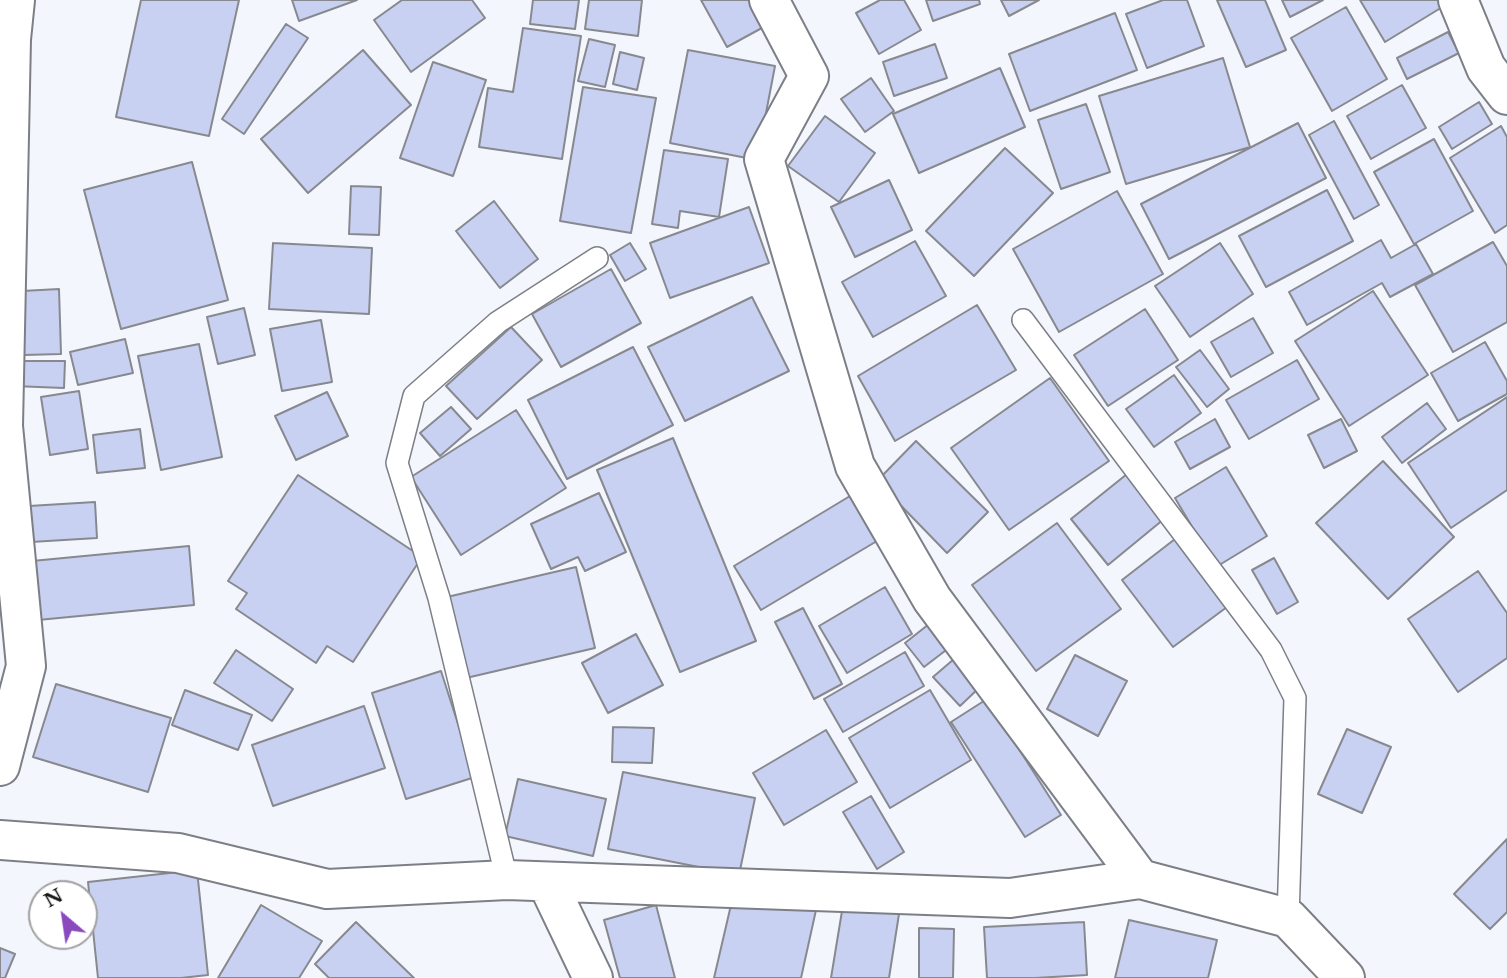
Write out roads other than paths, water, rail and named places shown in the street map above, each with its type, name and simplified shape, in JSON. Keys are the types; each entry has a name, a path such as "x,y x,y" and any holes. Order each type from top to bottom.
{"street":[{"path":"0,766 26,666 3,426 6,39 15,0"},
{"path":"769,0 809,76 764,159 855,466 933,599 1140,879"},
{"path":"1458,0 1486,68 1507,95"},
{"path":"0,840 178,853 327,889 507,880 1010,898 1140,879 1288,918 1345,978"},
{"path":"547,882 593,978"}],"lane":[{"path":"507,880 439,598 397,463 414,396 498,321 597,258"},
{"path":"1023,320 1271,650 1295,698 1288,918"}]}
